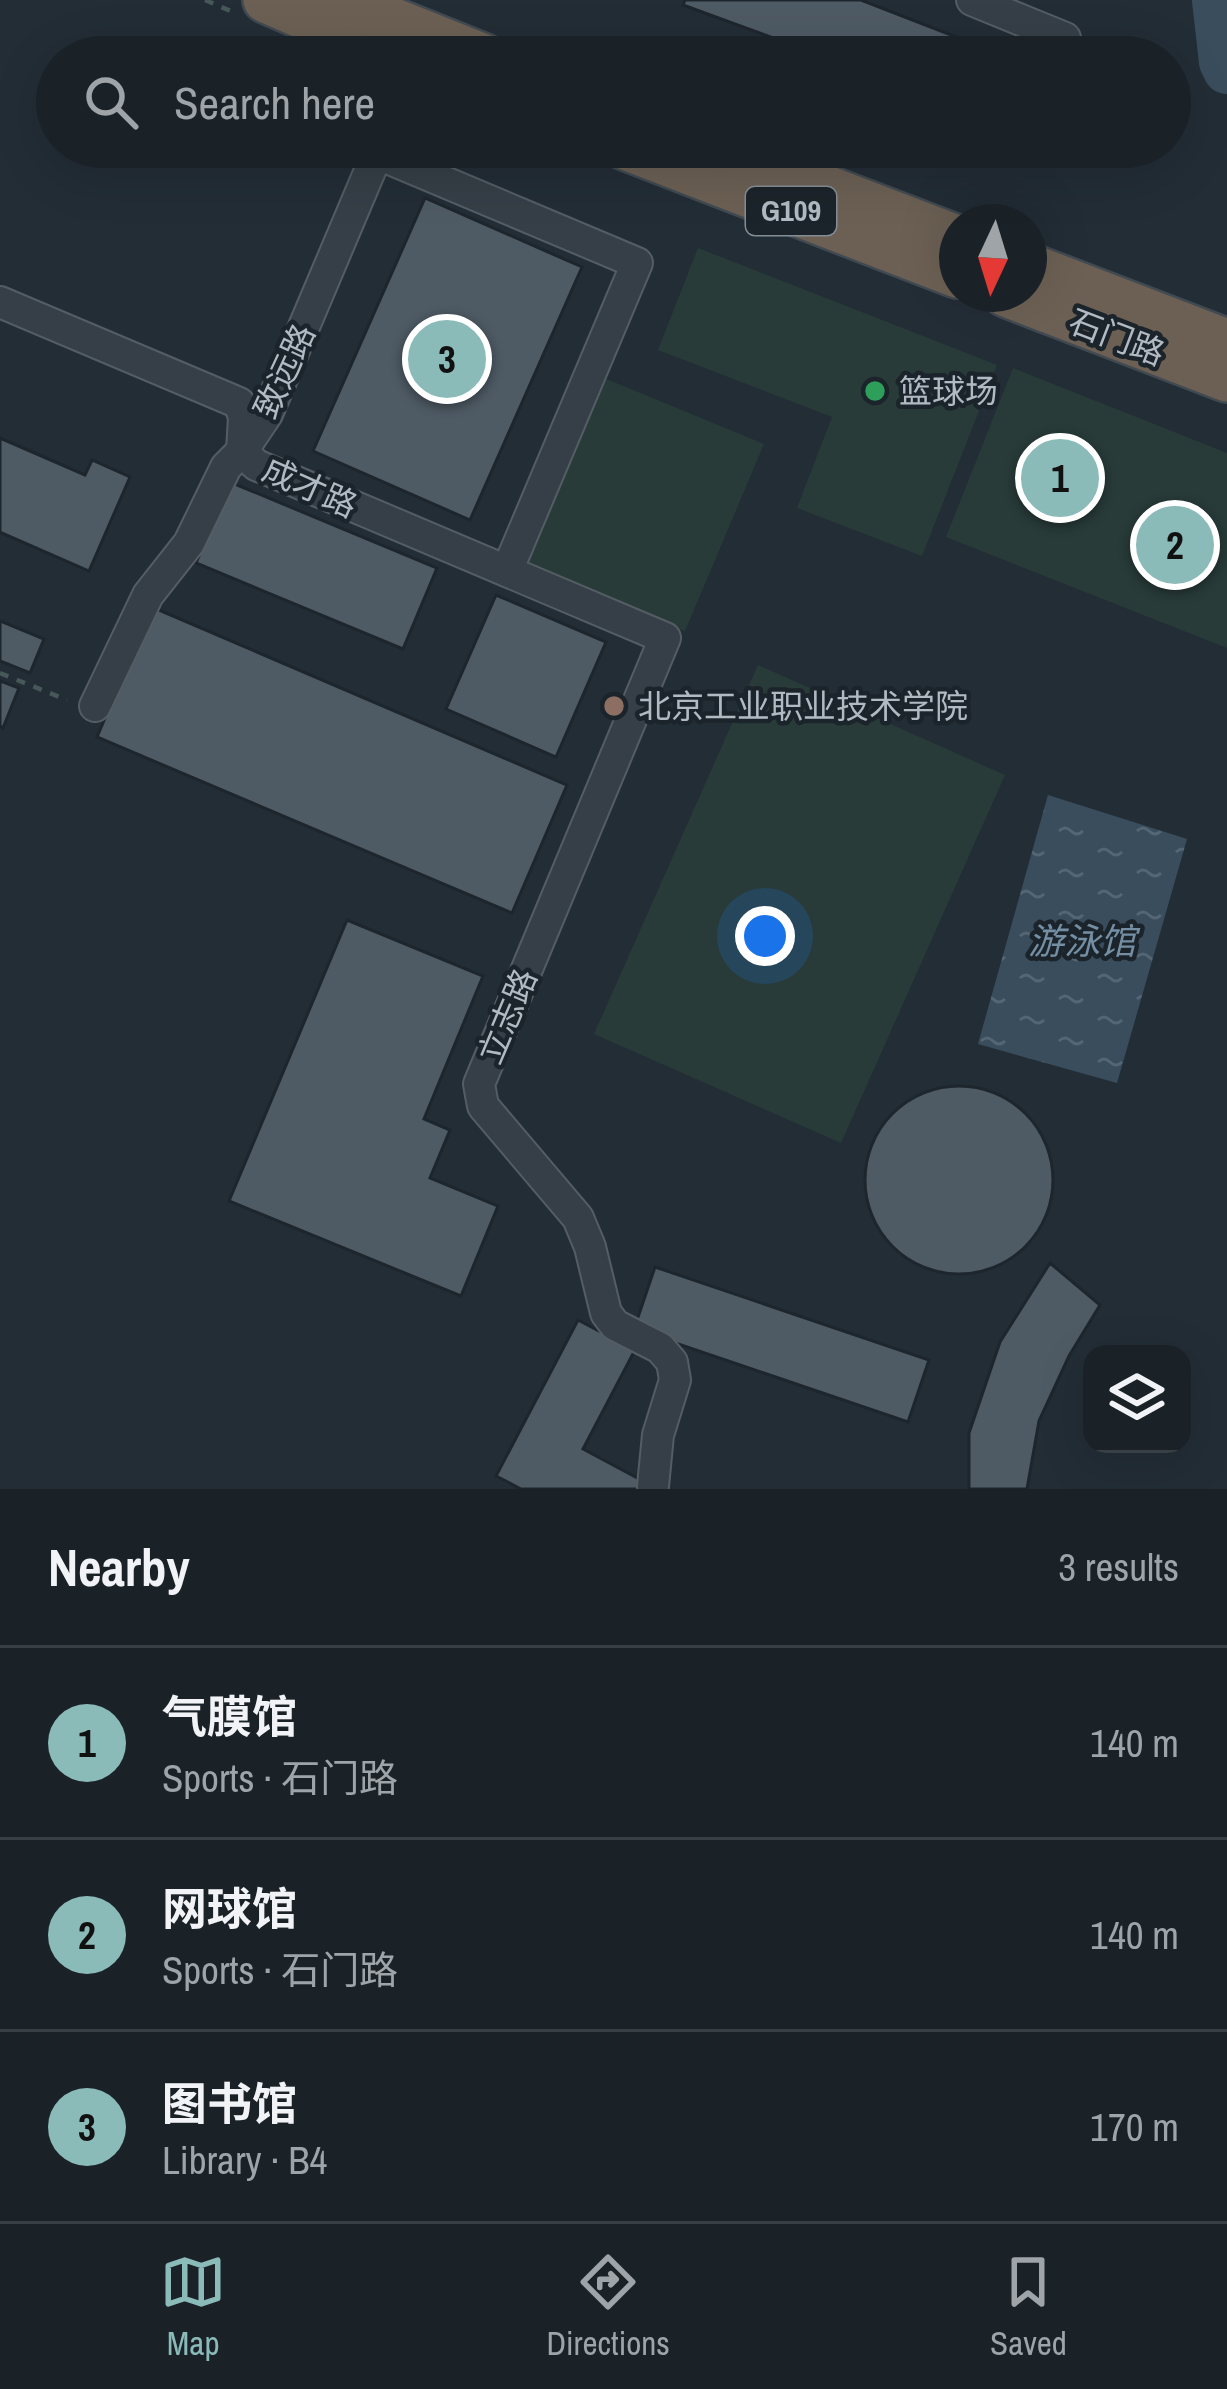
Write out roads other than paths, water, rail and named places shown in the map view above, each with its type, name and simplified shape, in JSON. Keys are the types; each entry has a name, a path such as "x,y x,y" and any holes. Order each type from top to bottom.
{"highway":[{"path":"266,0 373,36"},
{"path":"342,0 393,36"},
{"name":"G109","path":"679,168 939,268"},
{"name":"G109","path":"774,168 939,231"},
{"name":"石门路","path":"1047,273 1227,342"},
{"name":"石门路","path":"1047,310 1227,379"}],"street":[{"path":"972,0 1060,36"},
{"name":"致远路","path":"95,706 148,595 189,543 226,466 267,414 371,168"},
{"path":"420,168 637,263 507,571"},
{"name":"成才路","path":"0,302 238,403 244,417 242,451 256,465 665,638"},
{"name":"立志路","path":"653,1486 658,1435 675,1380 672,1362 660,1348 615,1325 606,1313 578,1218 483,1106 479,1084 665,638"}],"water":[{"name":"游泳馆","path":"1048,795 1187,839 1117,1083 978,1044"}],"waterway":[{"path":"1216,0 1227,70"}],"place":[{"name":"图书馆","path":"447,359"},
{"name":"篮球场","path":"875,391"},
{"name":"气膜馆","path":"1060,478"},
{"name":"网球馆","path":"1175,545"},
{"name":"北京工业职业技术学院","path":"614,706"}]}
